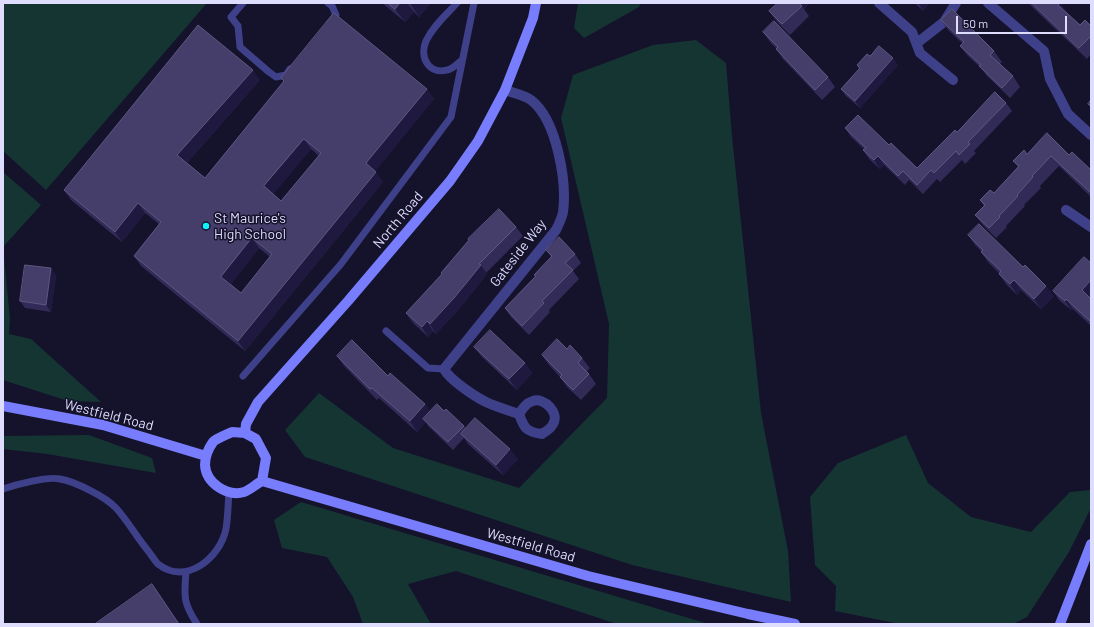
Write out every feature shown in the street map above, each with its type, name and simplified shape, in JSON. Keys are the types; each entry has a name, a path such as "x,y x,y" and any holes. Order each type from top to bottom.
{"main road":[{"name":"North Road","path":"245,433 246,424 258,402 348,301 450,181 478,141 505,90 533,18 536,3"},
{"name":"Westfield Road","path":"3,406 103,425 206,456"},
{"path":"232,432 245,433 256,439 266,458 262,481 244,492 229,492 222,490 211,480 205,467 206,456 214,441 232,432"},
{"name":"Westfield Road","path":"262,481 588,576 795,624"},
{"path":"1060,624 1091,544"}],"street":[{"path":"879,3 912,32 920,53 953,80"},
{"path":"917,43 944,22 956,3"},
{"path":"988,3 1044,51 1050,79 1068,114 1091,135"},
{"name":"Gateside Way","path":"444,369 556,230 563,214 564,195 556,141 544,114 530,100 505,90"},
{"path":"1066,210 1091,227"},
{"path":"444,369 447,374 457,383 486,402 519,414"}],"lane":[{"path":"243,3 231,17 238,26 240,47 276,77 286,74 296,62"},
{"path":"327,26 336,15 332,6 328,3"},
{"path":"457,3 432,30 426,42 423,54 428,66 439,72 449,70 462,60"},
{"path":"243,376 341,264 451,117 474,3"},
{"path":"386,331 428,368 444,369"},
{"path":"3,489 32,482 59,478 90,490 115,507 140,542 158,563 170,571 186,572 201,566 218,550 226,529 229,492"},
{"path":"3,482 13,486"},
{"path":"186,572 184,593 188,611 197,624"}],"green space":[{"path":"3,3 207,3 46,190 3,151"},
{"path":"578,3 641,3 639,7 584,38 574,28"},
{"path":"696,40 726,63 732,136 761,413 788,551 791,602 632,565 305,457 285,430 319,393 393,448 519,488 607,398 609,324 561,118 573,75 653,45"},
{"path":"3,172 41,205 3,247"},
{"path":"3,247 10,319 9,334 31,339 101,402 68,401 3,380"},
{"path":"89,435 152,458 156,473 47,454 3,449 3,436"},
{"path":"906,435 928,483 971,517 1031,532 1070,492 1091,490 1091,508 1069,552 1027,617 1013,624 900,624 835,611 836,586 815,565 810,497 838,463"},
{"path":"301,502 707,624 617,624 456,571 408,584 431,624 363,624 353,597 327,557 282,548 274,520"}],"building":[{"path":"388,3 400,3 395,9"},
{"path":"778,3 799,3 802,6 782,24 769,11"},
{"path":"1032,3 1060,3 1058,5 1080,25 1085,20 1091,26 1091,36 1079,48"},
{"path":"952,9 994,51 990,55 1013,76 1002,88 979,66 981,65 960,46 964,42 941,20"},
{"path":"334,13 427,89 366,163 376,172 238,341 134,256 161,222 138,203 115,232 64,190 198,25 253,70 177,155 205,178 284,81 281,78","holes":["304,139 321,153 281,201 264,186","252,238 272,254 241,293 221,277"]},
{"path":"774,21 828,77 815,90 776,49 778,47 763,32"},
{"path":"879,46 893,58 855,101 841,89 860,68 857,65 867,54 870,56"},
{"path":"995,92 1006,103 968,142 970,144 959,155 956,151 934,173 931,170 917,185 903,171 898,176 878,156 874,160 863,150 866,148 845,128 858,115 889,145 891,143 917,168 955,130 957,132"},
{"path":"1091,100 1091,107 1088,104"},
{"path":"1047,133 1069,155 1072,152 1091,170 1091,193 1051,156 1032,176 1033,177 1017,195 1018,196 989,228 975,215 985,205 980,200 990,190 994,193 1019,166 1013,161 1024,150 1027,154"},
{"path":"499,209 516,227 479,264 481,265 430,324 427,321 422,327 406,313 442,274 441,273 469,240 468,239"},
{"path":"979,224 1023,267 1025,265 1046,286 1034,299 1014,280 1010,284 999,274 1001,271 981,252 983,250 968,235"},
{"path":"559,237 575,254 565,263 573,270 542,301 544,303 522,326 505,308 536,276 534,275 552,256 546,250"},
{"path":"1084,257 1091,263 1091,280 1082,290 1091,299 1091,322 1066,299 1065,301 1053,291"},
{"path":"25,265 51,268 46,305 20,301"},
{"path":"490,330 525,363 509,379 474,347"},
{"path":"557,339 567,349 570,345 582,358 578,363 589,374 573,390 560,377 562,375 542,355"},
{"path":"352,340 388,376 390,373 425,404 410,421 372,388 370,389 337,356"},
{"path":"437,404 444,411 446,409 464,426 448,442 423,419"},
{"path":"475,418 510,449 496,465 461,434"},
{"path":"152,584 179,624 95,624"}],"place":[{"name":"St Maurice's High School","path":"206,226"}]}
